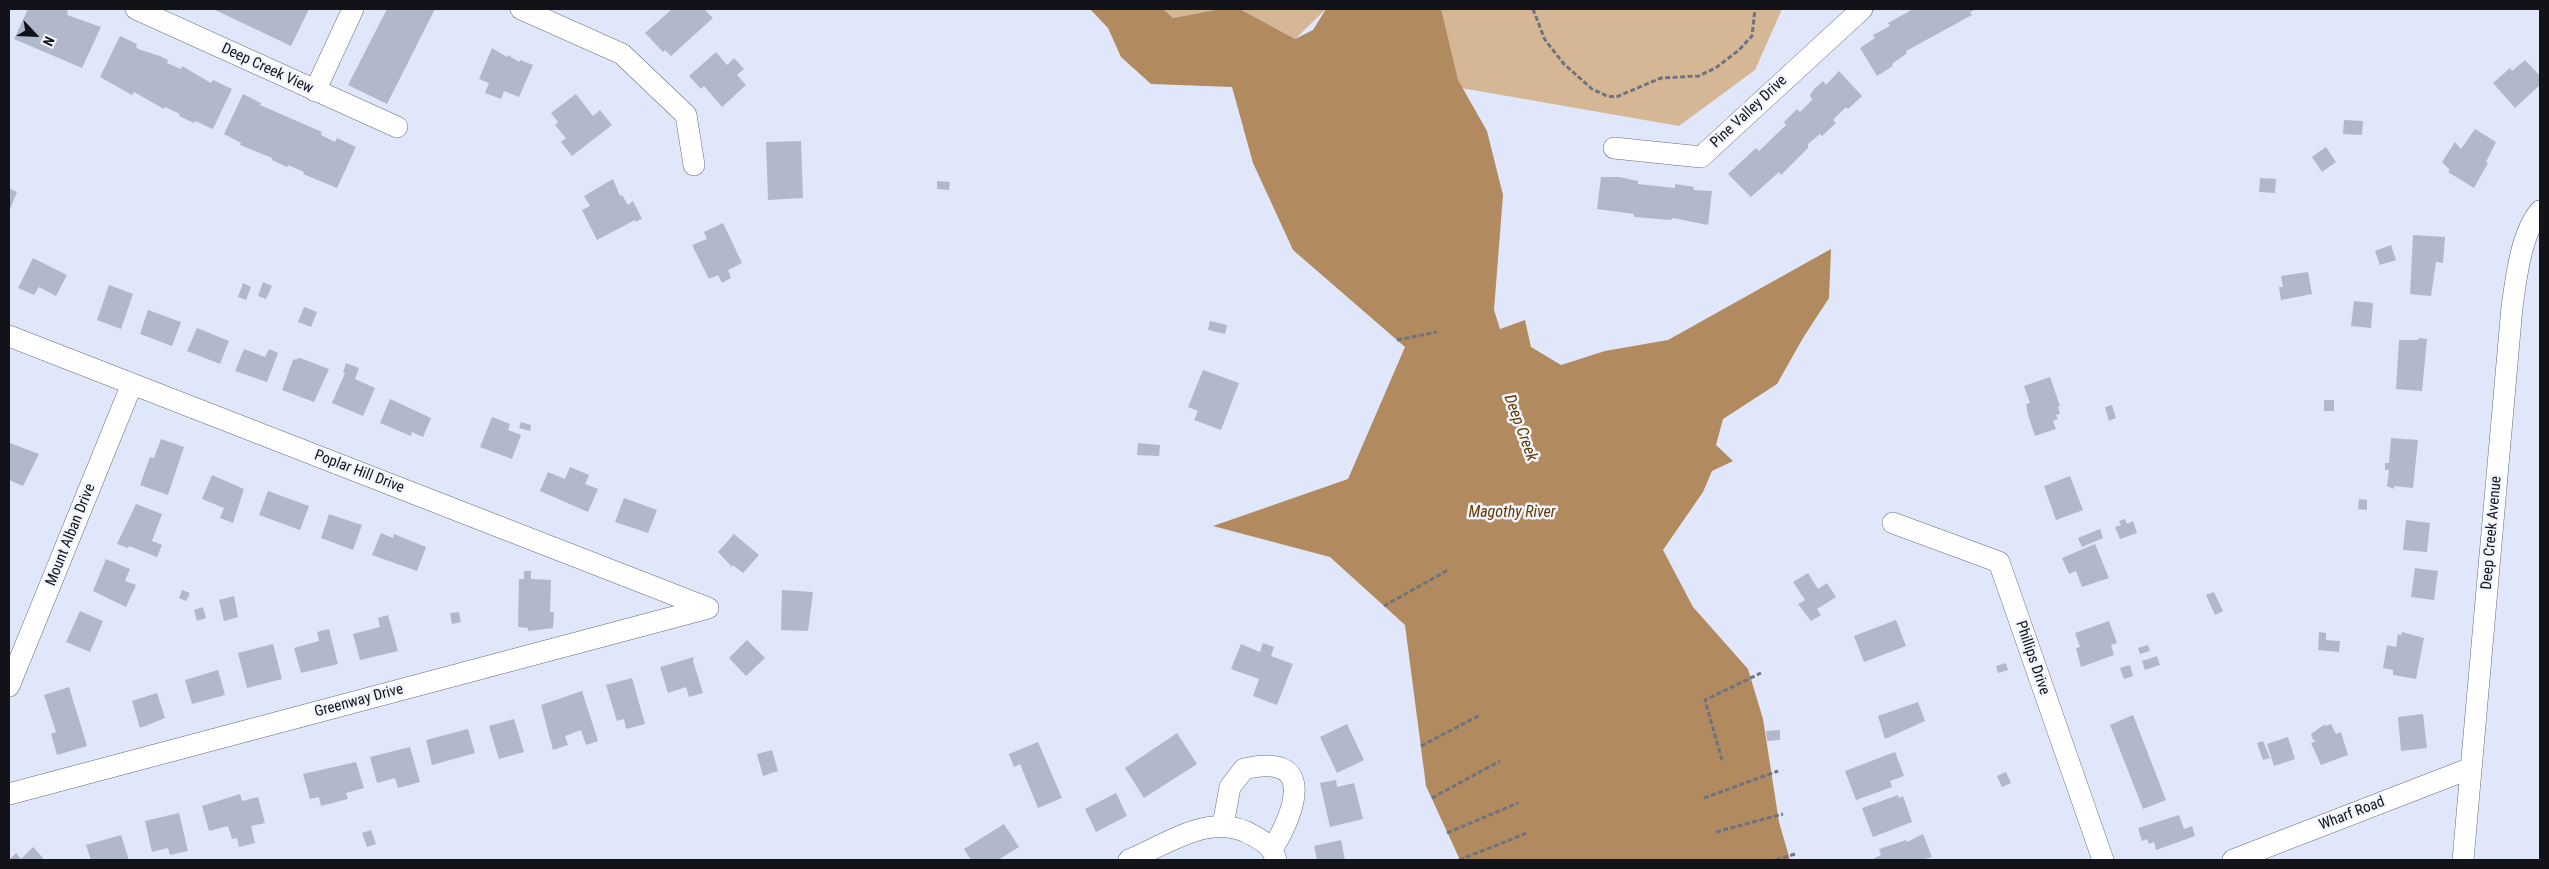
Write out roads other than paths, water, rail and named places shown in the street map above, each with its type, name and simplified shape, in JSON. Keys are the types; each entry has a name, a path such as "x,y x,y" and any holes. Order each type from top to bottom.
{"street":[{"name":"Deep Creek View","path":"136,9 397,128"},
{"path":"315,91 353,9"},
{"path":"521,9 622,54 686,116 694,165"},
{"name":"Pine Valley Drive","path":"1614,148 1701,157 1862,9"},
{"name":"Deep Creek Avenue","path":"2463,860 2512,307 2520,259 2535,218 2540,211"},
{"name":"Poplar Hill Drive","path":"9,336 708,608"},
{"name":"Mount Alban Drive","path":"9,686 132,384"},
{"name":"Phillips Drive","path":"1893,523 1999,562 2103,860"},
{"name":"Greenway Drive","path":"9,794 708,608"},
{"path":"1129,860 1191,832 1223,825 1250,834 1274,854 1289,819 1294,793 1294,780 1287,771 1278,765 1263,764 1244,769 1230,787 1223,825"},
{"name":"Wharf Road","path":"2233,860 2471,768"}],"water":[{"name":"Magothy River","path":"1090,9 1163,9 1173,18 1220,9 1240,9 1295,39 1313,30 1326,9 1441,9 1458,80 1487,131 1503,195 1494,310 1500,329 1525,320 1531,347 1561,365 1605,351 1668,340 1831,249 1829,298 1803,338 1777,384 1723,419 1716,445 1733,461 1712,471 1703,492 1663,550 1693,607 1748,669 1763,719 1779,822 1790,860 1460,860 1426,786 1405,625 1330,557 1213,526 1348,479 1405,347 1293,250 1253,163 1232,87 1151,84 1121,57 1108,28"}],"water label":[{"name":"Deep Creek","path":"1520,428"}]}
